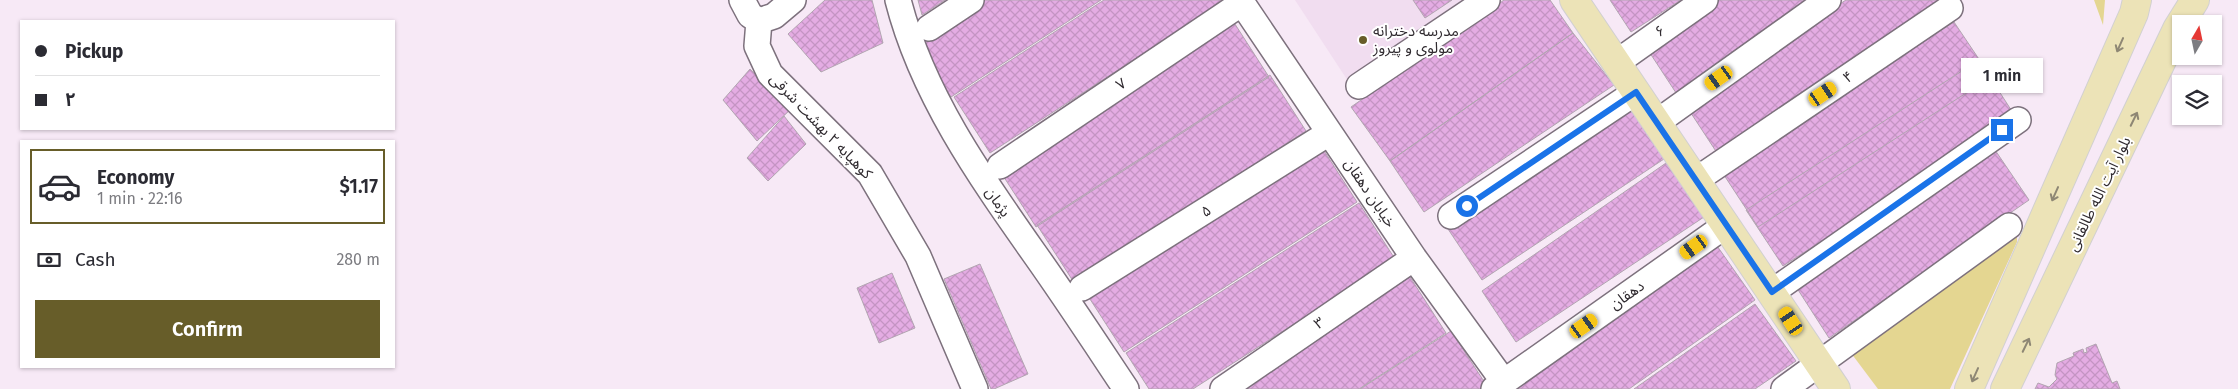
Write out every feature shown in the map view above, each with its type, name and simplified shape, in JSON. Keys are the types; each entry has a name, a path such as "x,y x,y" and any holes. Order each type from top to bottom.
{"main road":[{"path":"1574,0 1836,389"},
{"path":"1969,389 2126,31 2137,0"},
{"name":"بلوار آیت الله طالقانی","path":"2005,389 2177,29 2196,0"}],"street":[{"path":"742,0 750,15 759,21 774,16 793,0"},
{"name":"پژمان","path":"898,0 907,34 936,100 985,183 1126,389"},
{"path":"929,28 972,0"},
{"path":"1359,86 1487,0"},
{"name":"۶","path":"1616,62 1705,0"},
{"path":"1656,122 1828,0"},
{"name":"خیابان دهقان","path":"1241,1 1499,386"},
{"name":"۷","path":"1000,166 1241,1"},
{"name":"۴","path":"1696,180 1958,3"},
{"name":"کوهپایه ۲ بهشت شرقی","path":"759,21 758,46 770,74 870,174 914,248 975,389"},
{"path":"1451,216 1636,92"},
{"path":"1772,292 2018,120"},
{"name":"۵","path":"1082,288 1329,133"},
{"name":"دهقان","path":"1499,386 1726,225"},
{"path":"1784,389 2009,226"},
{"name":"۳","path":"1223,389 1414,258"}],"shaded area":[{"name":"مدرسه دخترانه مولوی و پیروز","path":"1295,0 1462,0 1348,81"},
{"path":"2094,0 2105,0 2103,25"},
{"path":"2017,235 2017,242 1950,389 1878,389 1851,353"}],"building":[{"path":"825,0 872,0 883,43 821,72 788,34"},
{"path":"918,0 945,0 922,15"},
{"path":"979,0 1101,0 951,97 915,42"},
{"path":"1104,0 1221,0 1223,2 990,153 954,97"},
{"path":"1413,0 1452,0 1425,18"},
{"path":"1504,0 1550,0 1573,33 1390,161 1351,107"},
{"path":"1610,0 1681,0 1631,32"},
{"path":"1718,0 1840,0 1682,102 1646,47"},
{"path":"1846,0 1949,0 1721,159 1685,104"},
{"path":"1233,21 1269,77 1036,227 1000,171"},
{"path":"1954,22 1991,77 1758,227 1722,172"},
{"path":"1573,33 1614,85 1424,212 1390,161"},
{"path":"1979,60 2015,116 1783,266 1746,210"},
{"path":"750,69 791,109 757,141 723,100"},
{"path":"1270,75 1306,131 1073,281 1037,225"},
{"path":"1632,101 1673,153 1482,280 1448,229"},
{"path":"784,116 806,144 768,181 747,158"},
{"path":"1321,146 1357,202 1124,352 1088,296"},
{"path":"1993,147 2029,200 1829,338 1793,282"},
{"path":"1666,163 1707,215 1516,342 1482,291"},
{"path":"1359,203 1395,259 1193,389 1149,389 1126,353"},
{"path":"1715,243 1755,300 1629,389 1508,389"},
{"path":"980,264 1028,374 994,389 991,389 944,279"},
{"path":"892,273 915,328 879,343 857,288"},
{"path":"1410,277 1446,333 1359,389 1237,389"},
{"path":"1755,304 1796,361 1755,389 1634,389"},
{"path":"1451,331 1487,386 1482,389 1360,389"},
{"path":"2096,344 2112,383 2117,381 2120,389 2035,389 2038,383 2049,387 2057,379 2055,375 2057,363 2074,356 2073,353 2083,349 2084,353 2087,352 2086,348"}],"place":[{"name":"مدرسه دخترانه مولوی و پیروز","path":"1363,40"}],"route":[{"path":"1467,206 1636,92 1772,292 2002,130"}]}
